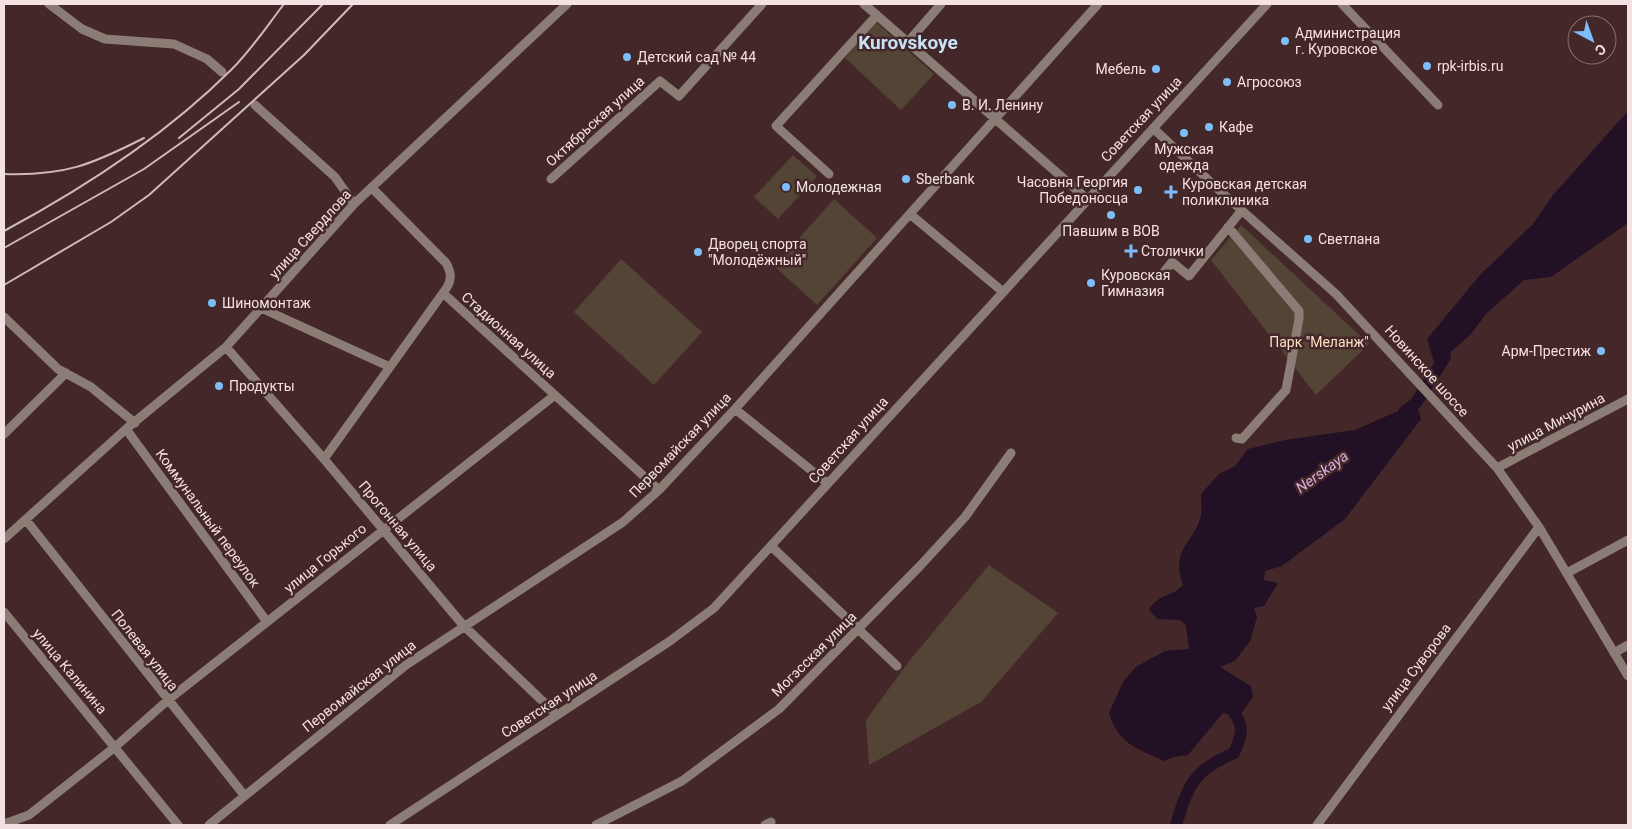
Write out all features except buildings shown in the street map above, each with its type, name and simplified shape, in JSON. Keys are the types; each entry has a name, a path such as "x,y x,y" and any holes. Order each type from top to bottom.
{"street":[{"path":"49,4 82,29 105,39 174,44 207,60 222,72"},
{"name":"улица Свердлова","path":"4,539 126,429 226,347 354,204 567,4"},
{"name":"Октябрьская улица","path":"551,179 660,82 679,96 762,4"},
{"path":"864,4 997,118 1087,199"},
{"path":"908,42 941,4"},
{"name":"Первомайская улица","path":"209,825 406,665 463,625 623,522 659,490 735,409 1098,4"},
{"name":"Советская улица","path":"390,825 670,641 714,608 772,547 827,483 1002,291 1267,4"},
{"path":"1342,4 1438,105"},
{"path":"829,174 776,126 878,16"},
{"path":"255,105 335,177 354,204"},
{"name":"Новинское шоссе","path":"1153,128 1336,294 1497,468 1539,527 1628,676"},
{"name":"Стадионная улица","path":"372,188 446,263 450,270 451,283 444,294 659,490"},
{"path":"1160,277 1172,262 1188,276 1242,210"},
{"path":"910,214 1002,291"},
{"path":"1228,227 1299,311 1286,390 1242,439 1236,438"},
{"path":"324,459 444,294"},
{"path":"261,308 390,367"},
{"path":"4,317 58,369 90,387 135,423"},
{"name":"Прогонная улица","path":"226,347 324,459 463,625 557,715"},
{"path":"4,434 66,373"},
{"name":"улица Горького","path":"4,824 29,814 115,747 168,700 555,395"},
{"name":"улица Мичурина","path":"1497,468 1628,399"},
{"path":"735,409 827,483"},
{"name":"Коммунальный переулок","path":"126,429 267,622"},
{"name":"Могэсская улица","path":"596,825 682,781 779,709 919,568 965,516 1011,453"},
{"name":"Полевая улица","path":"26,520 244,796"},
{"name":"улица Суворова","path":"1316,825 1539,527"},
{"path":"1567,573 1628,540"},
{"path":"772,547 897,666"},
{"name":"улица Калинина","path":"4,612 178,825"},
{"path":"1614,654 1628,645"}],"green space":[{"path":"875,21 934,74 901,110 845,58"},
{"name":"Молодежная","path":"793,155 817,176 778,219 754,197"},
{"path":"834,199 877,238 817,305 774,266"},
{"name":"Парк \"Меланж\"","path":"1241,225 1369,344 1316,395 1211,260"},
{"path":"621,259 702,332 654,385 574,312"},
{"path":"989,565 1058,613 981,702 869,765 866,720 910,660"}],"water":[{"path":"1628,111 1628,223 1551,277 1524,280 1486,314 1471,334 1446,356 1437,372 1427,339 1480,275 1533,224 1553,195"},
{"path":"1416,403 1421,419 1345,519 1282,566 1265,571 1264,580 1278,583 1264,606 1254,608 1257,617 1250,641 1235,661 1220,667 1251,686 1253,697 1239,717 1223,713 1188,755 1164,761 1137,749 1124,739 1113,724 1109,713 1123,682 1136,667 1165,651 1189,649 1186,625 1180,620 1157,619 1149,609 1159,599 1175,592 1183,585 1179,562 1181,553 1199,523 1201,494 1219,474 1235,466 1248,449 1285,440 1355,430"}],"waterway":[{"name":"Nerskaya","path":"1404,412 1416,403 1445,357"},
{"name":"Nerskaya","path":"1176,825 1184,799 1194,780 1210,766 1234,753 1240,739 1241,728 1240,722 1228,705"}],"railway":[{"path":"4,231 95,178 180,116 232,69 284,4"},
{"path":"179,138 239,89 323,4"},
{"path":"4,285 111,222 149,195 304,55 353,4"},
{"path":"4,248 144,169 239,102"},
{"path":"4,174 44,173 77,167 144,138"}],"place":[{"name":"Администрация г. Куровское","path":"1285,41"},
{"name":"Детский сад № 44","path":"627,57"},
{"name":"rpk-irbis.ru","path":"1427,66"},
{"name":"Мебель","path":"1156,69"},
{"name":"Агросоюз","path":"1227,82"},
{"name":"В. И. Ленину","path":"952,105"},
{"name":"Кафе","path":"1209,127"},
{"name":"Мужская одежда","path":"1184,133"},
{"name":"Sberbank","path":"906,179"},
{"name":"Молодежная","path":"786,187"},
{"name":"Часовня Георгия Победоносца","path":"1138,190"},
{"name":"Куровская детская поликлиника","path":"1171,192"},
{"name":"Павшим в ВОВ","path":"1111,215"},
{"name":"Светлана","path":"1308,239"},
{"name":"Столички","path":"1131,251"},
{"name":"Дворец спорта \"Молодёжный\"","path":"698,252"},
{"name":"Куровская Гимназия","path":"1091,283"},
{"name":"Шиномонтаж","path":"212,303"},
{"name":"Арм-Престиж","path":"1601,351"},
{"name":"Продукты","path":"219,386"}],"district":[{"name":"Kurovskoye","path":"908,42"}]}
